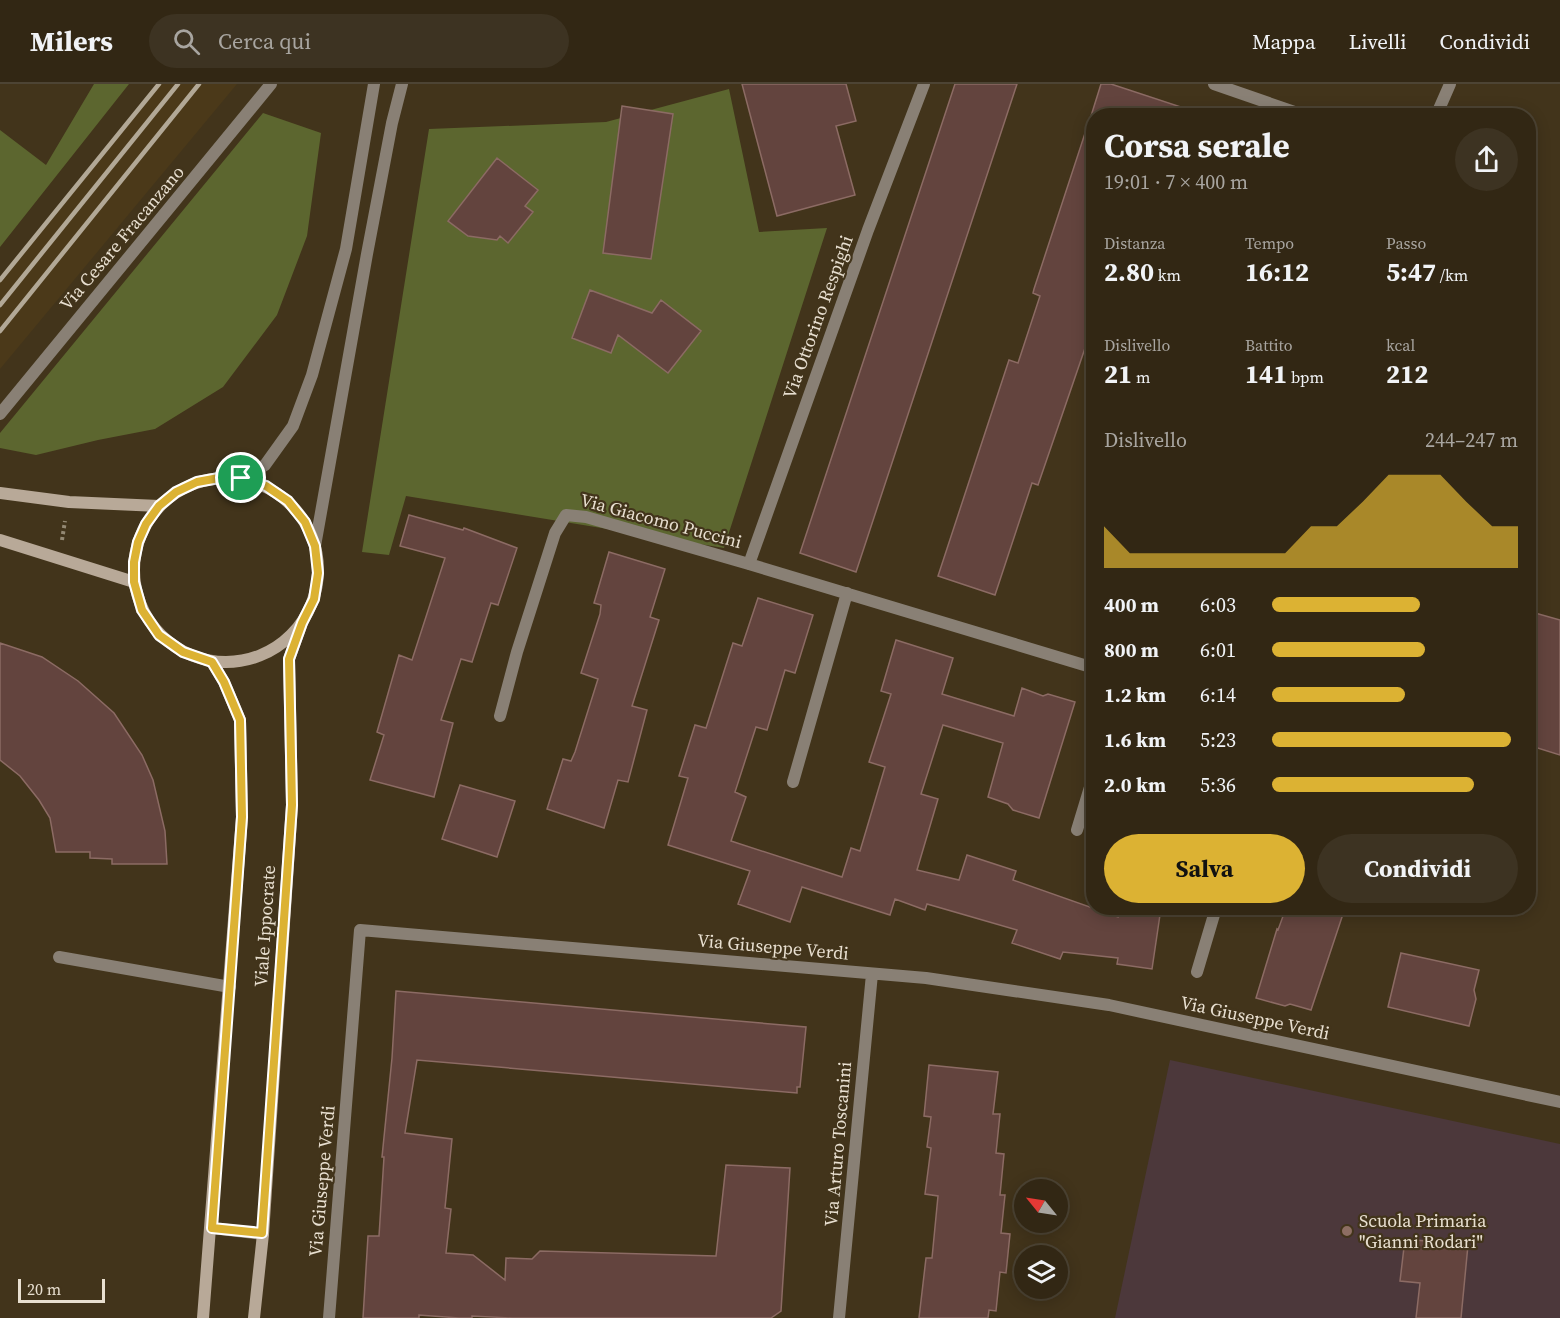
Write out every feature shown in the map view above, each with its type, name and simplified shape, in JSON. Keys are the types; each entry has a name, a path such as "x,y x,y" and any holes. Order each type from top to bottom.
{"main road":[{"path":"219,478 241,478 266,486 288,501 305,522 315,546 318,573 314,599 302,623 284,642 262,655 237,662 212,662 183,652 159,635 142,610 134,582 134,562 138,542 146,524 159,506 176,492 197,482 219,478"},
{"path":"0,493 69,502 159,506"},
{"path":"0,540 134,582"},
{"name":"Viale Ippocrate","path":"254,1318 292,805 289,659 302,623"},
{"name":"Viale Ippocrate","path":"203,1318 212,1228 242,817 240,720 224,682 212,662"}],"street":[{"name":"Via Cesare Fracanzano","path":"0,414 271,84"},
{"path":"241,478 265,465 293,426 312,375 346,249 374,84"},
{"path":"315,546 392,123 402,84"},
{"name":"Via Ottorino Respighi","path":"749,564 868,230 924,84"},
{"path":"1214,84 1283,108"},
{"path":"1440,108 1450,84"},
{"name":"Via Giacomo Puccini","path":"500,716 517,652 555,533 566,515 586,517 749,564 1086,666"},
{"path":"793,782 847,593"},
{"path":"1077,830 1086,800"},
{"path":"1197,972 1214,915"},
{"name":"Via Giuseppe Verdi","path":"329,1318 360,930 926,978 1109,1005 1560,1102"},
{"path":"59,957 230,987"},
{"name":"Via Arturo Toscanini","path":"839,1318 872,974"},
{"path":"212,1228 262,1233"}],"path":[{"path":"61,543 67,514"}],"shaded area":[{"path":"158,84 237,84 0,369 0,277"},
{"name":"Scuola Primaria \"Gianni Rodari\"","path":"1170,1060 1560,1144 1560,1318 1115,1318"}],"green space":[{"path":"94,84 129,84 0,247 0,130 46,165"},
{"path":"729,89 759,232 827,228 724,548 406,496 389,555 362,552 429,129 606,122"},
{"path":"263,113 321,133 307,236 277,315 223,387 155,429 36,455 0,448 0,433"}],"building":[{"path":"742,84 846,84 856,121 836,126 855,195 777,216"},
{"path":"955,84 1017,84 856,572 800,553"},
{"path":"1101,84 1111,84 1184,108 1094,108"},
{"path":"622,106 673,114 651,259 603,253"},
{"path":"1086,130 1086,345 1038,485 1032,483 995,595 938,576 1009,360 1018,363 1040,296 1033,293"},
{"path":"497,158 538,190 525,206 533,212 508,243 500,236 497,240 468,236 448,221"},
{"path":"590,290 652,313 661,300 701,331 668,373 618,335 611,353 572,338"},
{"path":"409,515 463,530 464,528 517,548 498,605 491,603 472,662 461,659 441,720 453,723 434,797 370,780 384,735 377,732 399,655 412,660 445,558 400,546"},
{"path":"609,552 665,569 650,617 659,620 632,706 647,710 628,782 618,780 604,828 547,809 563,759 571,761 575,752 598,679 581,673 600,614 601,605 594,603"},
{"path":"758,598 813,615 795,673 785,670 767,730 756,727 735,792 746,797 731,841 842,877 851,848 860,851 885,767 869,762 891,694 881,691 896,640 953,658 942,694 1014,716 1022,688 1043,696 1048,694 1075,702 1039,818 1013,810 1008,804 988,797 1003,743 943,725 921,794 938,799 917,870 959,880 967,855 1016,871 1013,880 1086,906 1086,915 1118,917 1118,915 1160,915 1152,969 1117,964 1118,958 1063,952 1060,959 1012,943 1017,930 927,904 925,910 895,899 890,915 802,887 790,922 738,904 750,871 668,845 688,778 679,776 695,725 706,728 733,643 742,646"},
{"path":"1536,613 1560,620 1560,755 1536,748"},
{"path":"0,643 42,657 78,681 114,713 142,755 153,780 165,831 167,864 112,864 112,859 90,858 90,852 56,852 50,818 20,776 0,760"},
{"path":"460,785 515,801 497,857 442,839"},
{"path":"1283,915 1343,915 1311,1010 1256,998"},
{"path":"1401,953 1479,970 1474,990 1476,999 1469,1026 1388,1007"},
{"path":"396,991 806,1027 800,1087 797,1087 797,1093 417,1060 405,1133 452,1139 445,1208 451,1209 446,1253 473,1255 505,1280 506,1258 532,1259 540,1251 716,1256 726,1165 790,1168 781,1311 771,1318 472,1316 472,1318 459,1318 419,1315 419,1318 363,1318 368,1236 379,1236 384,1157 382,1157"},
{"path":"929,1065 998,1072 993,1114 1000,1114 996,1153 1004,1154 1000,1195 1005,1195 1001,1233 1010,1234 1006,1273 1000,1272 996,1311 989,1310 988,1318 919,1318 926,1258 932,1258 938,1196 925,1194 931,1148 927,1147 931,1117 924,1116"},
{"path":"1405,1239 1468,1245 1461,1318 1416,1318 1420,1283 1400,1281"}],"railway":[{"path":"0,280 159,84"},
{"path":"0,305 178,84"},
{"path":"0,331 199,84"}],"place":[{"name":"Scuola Primaria \"Gianni Rodari\"","path":"1347,1231"}],"route":[{"path":"219,478 241,478 266,486 288,501 305,522 315,546 318,573 314,599 302,623 289,659 292,805 262,1233 212,1228 242,817 240,720 224,682 212,662 183,652 159,635 142,610 134,582 134,562 138,542 146,524 159,506 176,492 197,482 219,478"}]}
